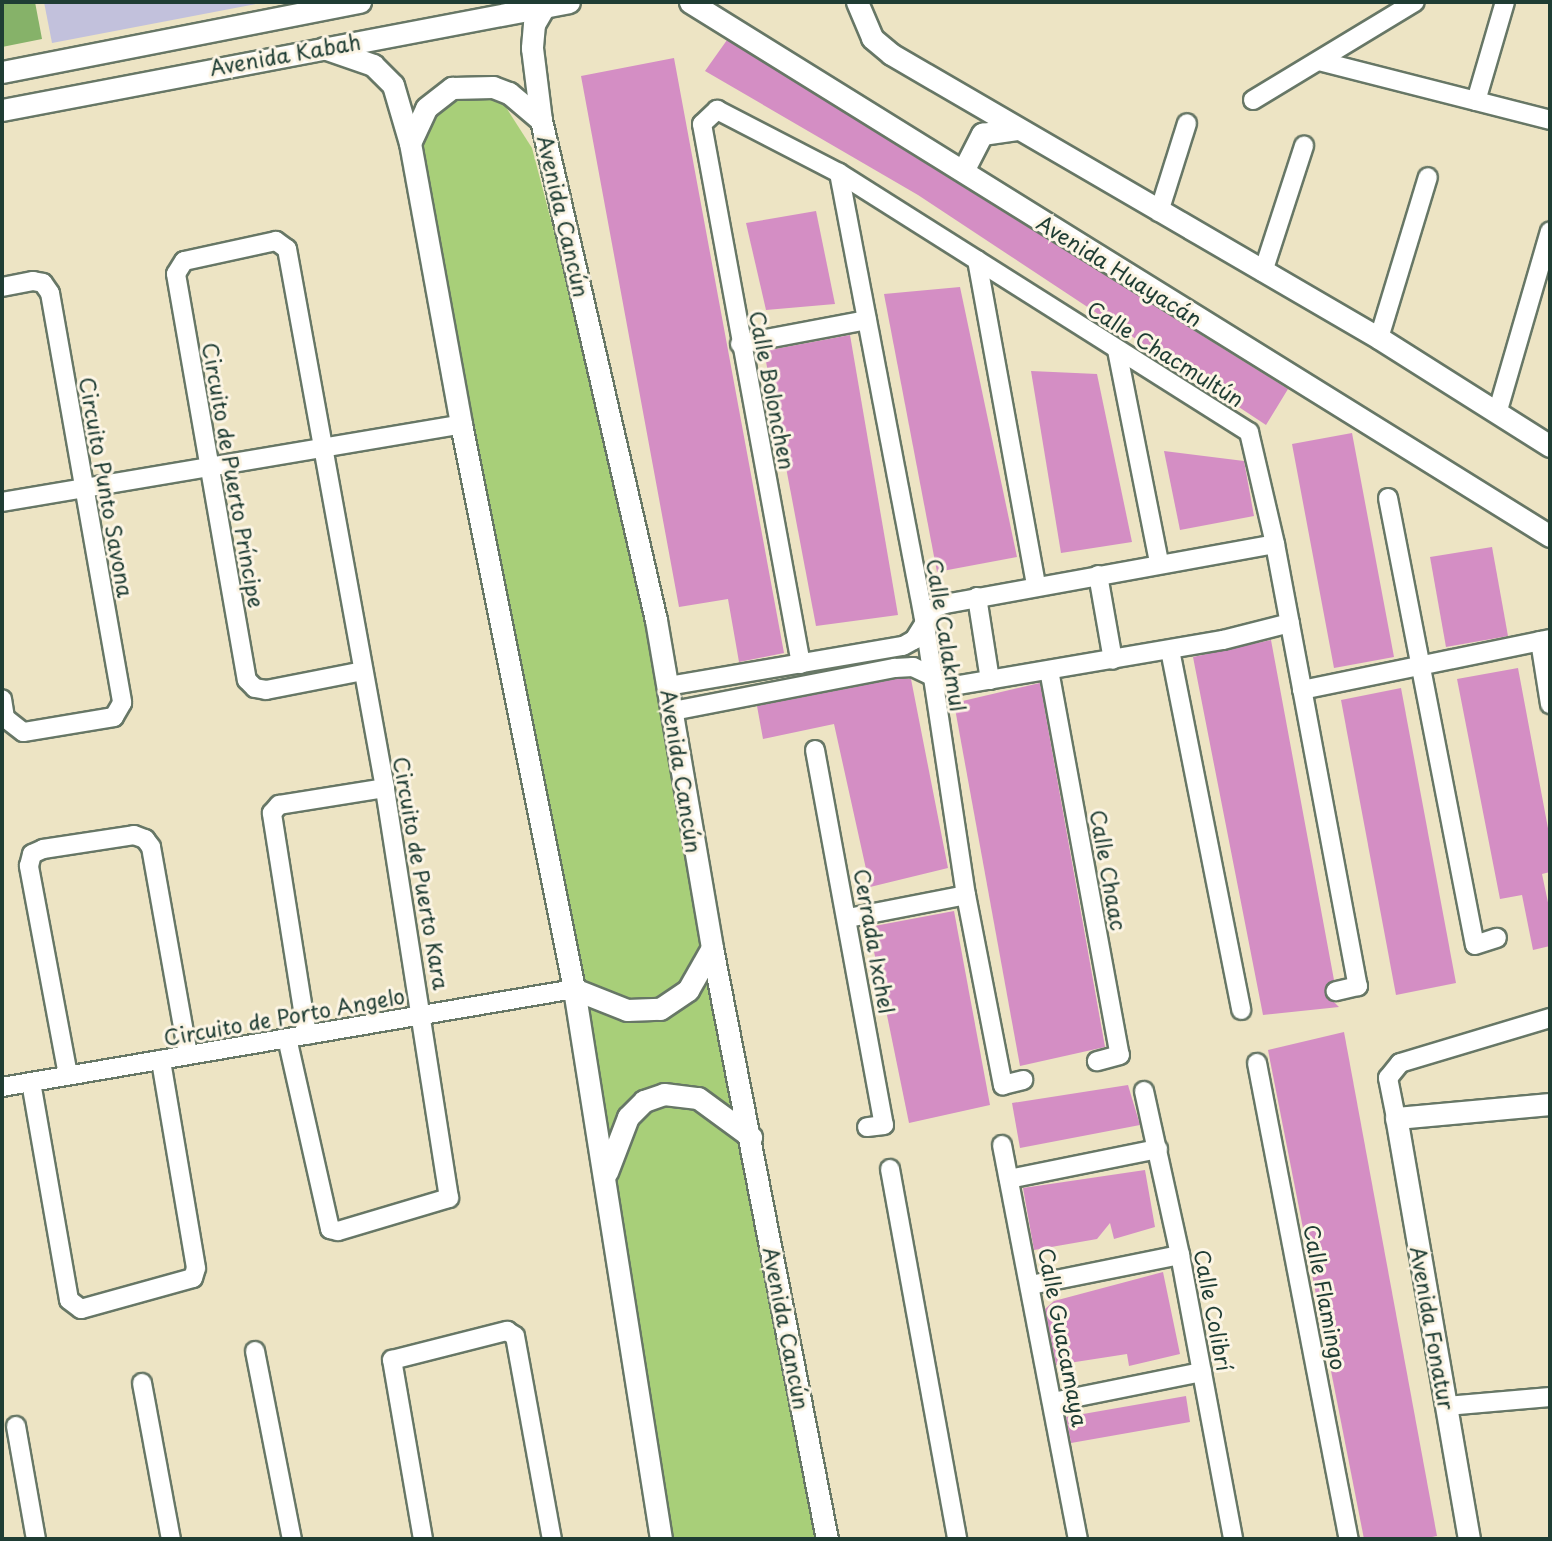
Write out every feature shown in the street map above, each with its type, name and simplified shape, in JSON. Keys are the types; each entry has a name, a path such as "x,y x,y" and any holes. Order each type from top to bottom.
{"main road":[{"name":"Avenida Kabah","path":"2,72 360,2"},
{"name":"Avenida Kabah","path":"2,110 569,2"},
{"name":"Avenida Huayacán","path":"690,2 1550,537"},
{"path":"857,2 872,38 891,54 1379,338 1498,410 1550,446"},
{"name":"Avenida Cancún","path":"544,7 534,24 532,48 541,120 668,686 712,948 751,1137 827,1539"},
{"path":"324,48 373,65 393,85 410,143 461,424 574,989 661,1539"},
{"path":"410,143 426,108 452,88 493,87 509,93 541,120"},
{"path":"2,98 48,100"},
{"path":"963,171 982,134 1017,129"},
{"path":"574,989 627,1010 660,1009 688,990 712,948"},
{"path":"605,1179 628,1117 644,1101 664,1094 698,1098 751,1137"},
{"path":"1396,1118 1550,1104"},
{"name":"Avenida Fonatur","path":"1396,1118 1469,1539"}],"street":[{"path":"1252,100 1415,2"},
{"path":"1476,101 1505,2"},
{"path":"1319,61 1550,120"},
{"name":"Calle Chacmultún","path":"702,124 710,113 724,112 839,173 1249,432 1275,544 1358,986 1336,991"},
{"path":"1159,212 1187,123"},
{"name":"Calle Bolonchen","path":"702,124 740,344 801,664"},
{"path":"1263,272 1304,146"},
{"name":"Calle Calakmul","path":"839,173 924,618 930,675 966,895 1003,1085 1023,1080"},
{"path":"1379,338 1428,177"},
{"path":"1498,410 1550,231"},
{"name":"Circuito de Puerto Príncipe","path":"282,243 263,243 178,266 209,465 247,680 266,690 362,671"},
{"name":"Circuito de Puerto Kara","path":"282,243 324,449 385,788 424,1015 449,1198 338,1231 326,1222 287,1038"},
{"path":"976,260 1036,585"},
{"name":"Circuito Punto Savona","path":"2,287 33,281 43,283 50,293 85,487 120,711 114,717 23,732 12,727 2,699"},
{"path":"740,344 867,320"},
{"path":"1117,350 1158,563"},
{"path":"2,502 461,424"},
{"path":"1388,498 1475,945 1497,938"},
{"path":"668,686 903,646 914,640 924,618 934,608 977,597 1275,544"},
{"path":"1098,575 1113,660"},
{"path":"977,597 990,680"},
{"path":"673,711 895,668 914,667 953,686 1170,650 1290,623"},
{"path":"1303,690 1545,640 1550,704"},
{"path":"1170,650 1241,1010"},
{"name":"Calle Chaac","path":"1049,670 1120,1055 1097,1061"},
{"name":"Cerrada Ixchel","path":"815,750 884,1125 867,1127"},
{"path":"307,1035 272,813 279,805 385,788"},
{"path":"68,1076 29,866 32,854 43,849 134,835 145,839 151,847 188,1055"},
{"path":"848,918 966,895"},
{"name":"Circuito de Porto Angelo","path":"2,1087 574,989"},
{"path":"1396,1118 1388,1078 1400,1063 1550,1018"},
{"path":"32,1082 69,1300 81,1309 193,1278 196,1268 161,1060"},
{"name":"Calle Flamingo","path":"1257,1063 1349,1539"},
{"name":"Calle Colibrí","path":"1144,1091 1180,1255 1233,1539"},
{"name":"Calle Guacamaya","path":"1002,1145 1078,1539"},
{"path":"1009,1179 1158,1149"},
{"path":"890,1169 957,1539"},
{"path":"1031,1285 1180,1255"},
{"path":"423,1539 392,1360 507,1331 515,1336 552,1539"},
{"path":"255,1351 292,1539"},
{"path":"1053,1402 1202,1373"},
{"path":"142,1383 171,1539"},
{"path":"1447,1406 1550,1397"},
{"path":"16,1426 36,1539"}],"shaded area":[{"path":"44,2 266,2 52,43"}],"green space":[{"path":"2,2 35,2 42,39 2,47"},
{"path":"493,87 532,148 656,620 826,1539 662,1539 414,133 446,92"}],"building":[{"path":"727,40 1288,389 1266,425 918,195 705,71"},
{"path":"674,58 784,653 739,662 728,599 679,607 581,76"},
{"path":"816,211 835,304 766,310 746,223"},
{"path":"960,287 1017,557 937,572 884,294"},
{"path":"850,335 898,615 816,626 764,351"},
{"path":"1031,371 1097,374 1132,542 1061,553"},
{"path":"1352,433 1394,657 1334,668 1292,444"},
{"path":"1164,451 1244,461 1254,516 1180,530"},
{"path":"1492,547 1508,636 1446,647 1430,557"},
{"path":"1271,640 1334,980 1325,993 1339,1007 1263,1015 1193,657"},
{"path":"1518,668 1550,839 1550,872 1542,874 1550,912 1550,946 1533,950 1522,895 1500,899 1457,679"},
{"path":"896,679 911,679 948,868 870,887 834,724 763,739 757,706"},
{"path":"1040,683 1105,1047 1020,1066 954,703"},
{"path":"1401,688 1456,983 1396,995 1341,700"},
{"path":"954,911 990,1105 909,1123 869,927"},
{"path":"1344,1032 1437,1536 1422,1539 1364,1539 1268,1050"},
{"path":"1128,1085 1140,1125 1020,1148 1012,1103"},
{"path":"1145,1170 1155,1227 1114,1239 1110,1223 1097,1239 1034,1250 1023,1188"},
{"path":"1163,1272 1180,1354 1129,1366 1127,1354 1056,1365 1045,1309 1054,1301"},
{"path":"1186,1396 1190,1422 1071,1443 1066,1417"}]}
